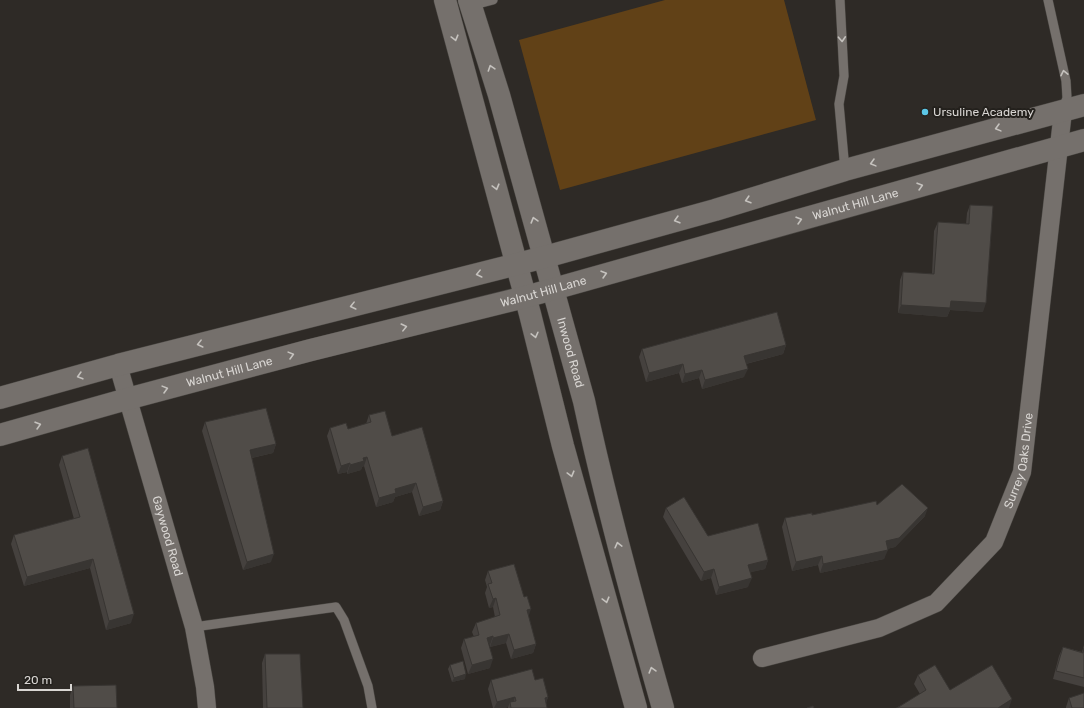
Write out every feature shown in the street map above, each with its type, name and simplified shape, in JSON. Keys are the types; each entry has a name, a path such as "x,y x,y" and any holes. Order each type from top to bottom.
{"main road":[{"path":"445,0 525,297 563,446 636,708"},
{"name":"Inwood Road","path":"470,3 499,95 545,257 584,400 630,592 663,708"},
{"path":"473,102 499,95"},
{"path":"0,398 118,365 516,265 715,210 845,170 1084,105"},
{"name":"Walnut Hill Lane","path":"0,435 127,399 311,350 525,297 1084,140"},
{"path":"845,170 856,204"},
{"path":"563,446 592,438"}],"street":[{"name":"Surrey Oaks Drive","path":"762,658 879,628 936,603 994,542 1022,472 1063,111"},
{"name":"Gaywood Road","path":"118,365 194,627 205,686 207,708"}],"lane":[{"path":"470,3 493,0"},
{"path":"840,0 844,76 839,104 845,170"},
{"path":"1048,0 1066,81 1067,98 1063,111"},
{"path":"194,627 336,607 344,620 368,686 372,708"}],"shaded area":[{"path":"665,0 784,0 816,120 560,190 519,40"}],"building":[{"path":"970,205 993,206 986,303 951,301 950,308 901,305 903,272 934,274 938,222 969,224"},
{"path":"777,312 786,345 744,356 748,369 705,380 702,370 685,374 683,364 649,373 642,349"},
{"path":"266,408 276,444 250,450 274,554 247,562 205,422"},
{"path":"385,411 392,436 422,427 443,501 423,507 416,483 395,489 396,493 379,498 367,457 363,458 364,461 341,466 330,428 346,423 348,429 371,422 369,415"},
{"path":"88,448 134,614 109,621 93,559 27,577 14,535 80,517 62,456"},
{"path":"902,484 928,508 899,538 886,541 888,550 823,564 822,556 796,562 785,518 812,513 812,515 876,501 877,505"},
{"path":"684,497 708,536 758,523 768,560 748,565 752,578 719,587 714,569 704,572 666,508"},
{"path":"514,564 524,597 527,596 531,609 527,610 536,644 514,650 509,634 493,638 493,636 487,638 493,659 472,665 464,639 479,635 476,623 500,615 496,598 493,599 488,584 492,583 488,571"},
{"path":"1063,647 1083,653 1084,648 1084,678 1056,671"},
{"path":"265,654 300,654 303,708 267,708"},
{"path":"463,661 466,674 454,678 450,665"},
{"path":"935,665 950,690 992,665 1012,699 998,708 897,708 926,690 918,675"},
{"path":"532,669 535,680 543,678 548,697 545,698 547,708 511,708 510,702 516,701 515,697 497,702 491,680"},
{"path":"116,685 117,708 74,708 73,686"},
{"path":"1084,693 1084,708 1072,708 1069,698"}],"place":[{"name":"Ursuline Academy","path":"925,112"}]}
